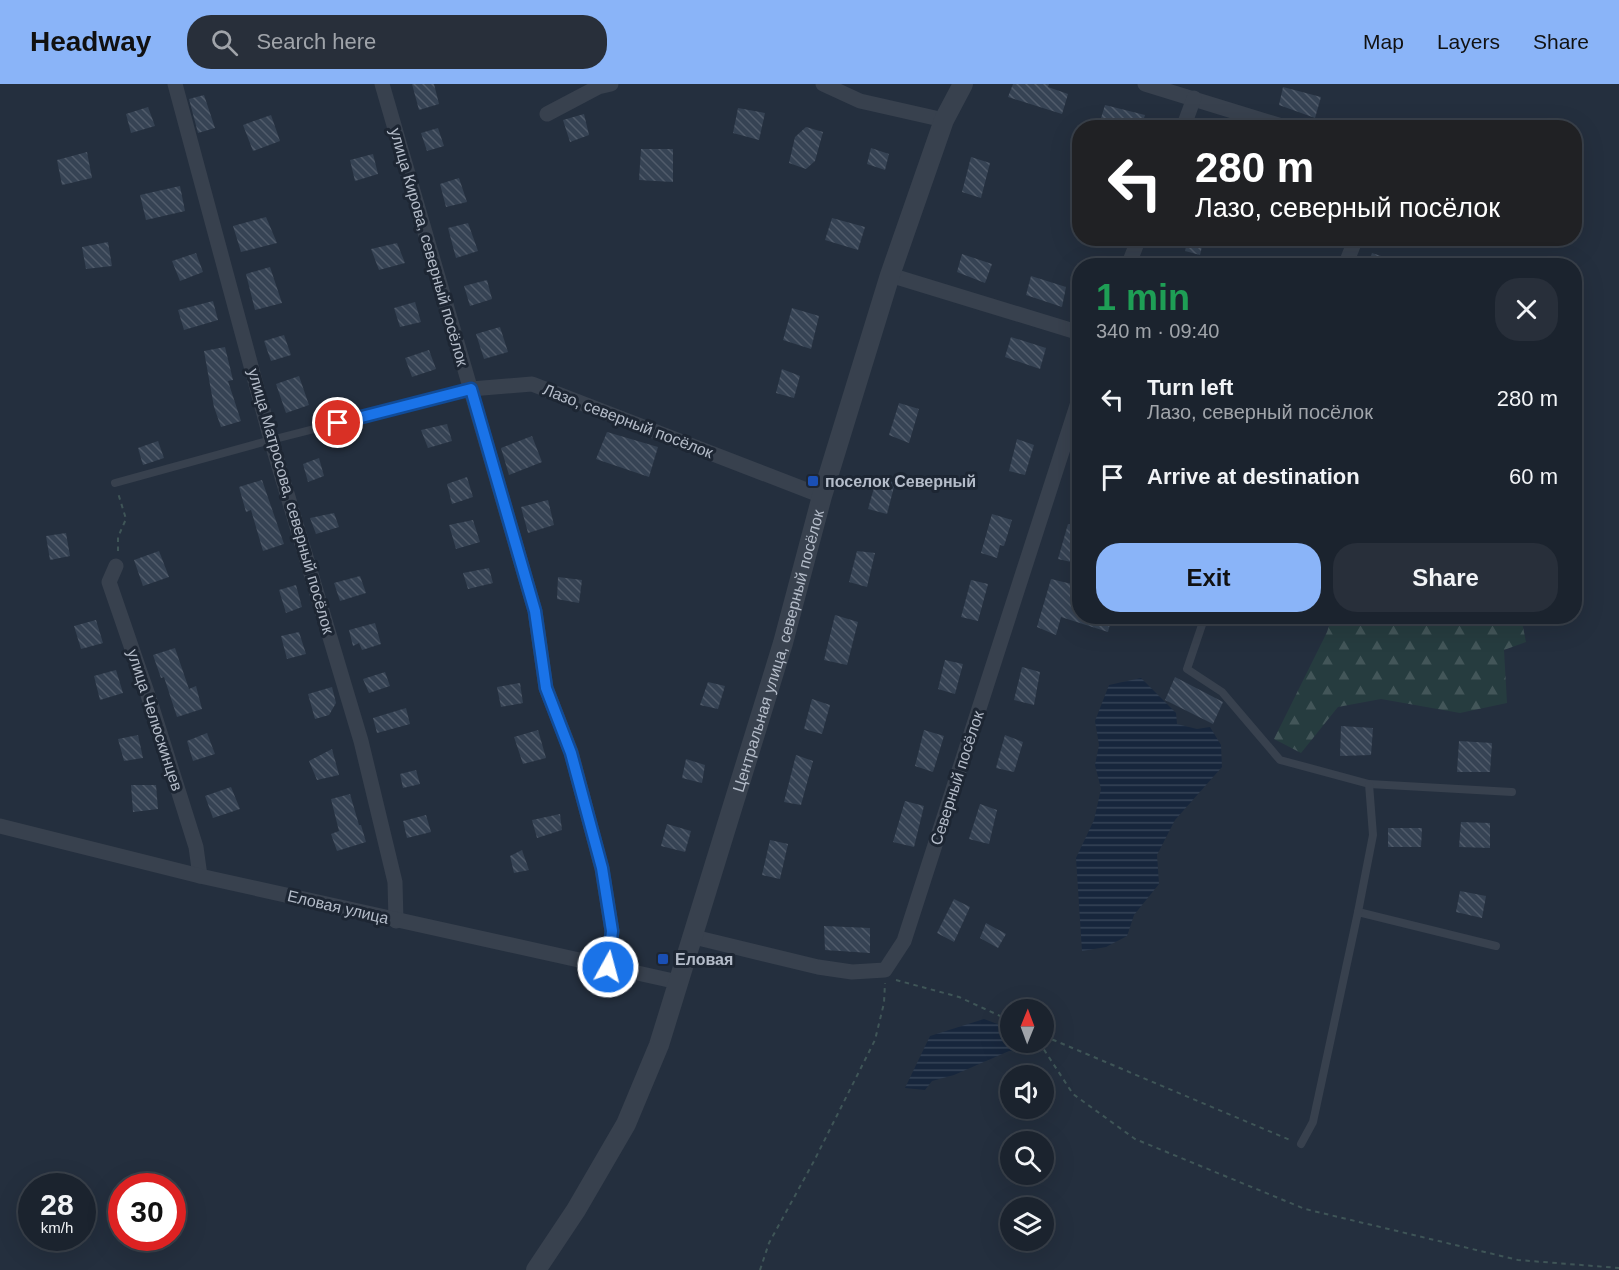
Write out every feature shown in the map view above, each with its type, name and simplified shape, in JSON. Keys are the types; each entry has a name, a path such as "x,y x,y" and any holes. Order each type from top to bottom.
{"street":[{"name":"улица Матросова, северный посёлок","path":"175,84 271,440 361,741 395,882 396,921"},
{"name":"улица Кирова, северный посёлок","path":"382,84 535,611 546,688 571,753 602,868 612,931 608,967"},
{"path":"548,114 598,87 610,84"},
{"path":"823,84 860,101 944,120"},
{"name":"Центральная улица, северный посёлок","path":"536,1270 576,1210 626,1124 660,1045 783,643 822,496 890,275 944,120 963,84"},
{"path":"1145,84 1263,120"},
{"path":"1186,120 1194,98"},
{"path":"890,275 1072,331"},
{"name":"Лазо, северный посёлок","path":"471,389 532,384 822,496"},
{"name":"Северный посёлок","path":"886,974 904,941 1072,421"},
{"name":"улица Челюскинцев","path":"116,566 109,582 150,701 196,847 200,876"},
{"name":"Еловая улица","path":"0,826 200,876 678,982"},
{"path":"694,937 818,967 886,974"}],"lane":[{"name":"Лазо, северный посёлок","path":"115,483 471,389"},
{"path":"1202,624 1187,669 1222,692 1280,760 1369,784 1512,792"},
{"path":"1300,1144 1313,1122 1358,912 1372,835 1369,784"},
{"path":"1358,912 1496,946"}],"path":[{"path":"115,483 126,519 118,537 116,566"},
{"path":"760,1270 770,1243 875,1040 884,1003 886,974 959,997 1000,1017"},
{"path":"1054,1040 1300,1144"},
{"path":"1046,1053 1072,1094 1134,1139 1305,1209 1518,1260 1619,1268"}],"green space":[{"path":"1330,624 1522,624 1526,642 1504,650 1507,703 1460,713 1381,699 1338,707 1301,753 1274,739"}],"water":[{"path":"1141,678 1176,713 1177,724 1197,729 1210,727 1221,745 1222,767 1175,820 1157,855 1159,884 1134,915 1127,936 1106,947 1082,951 1076,858 1094,820 1101,789 1095,765 1099,745 1095,721 1109,685"},
{"path":"984,1019 1000,1025 1000,1053 1004,1053 954,1075 932,1081 925,1090 905,1088 930,1036"}],"building":[{"path":"412,84 434,84 439,104 419,110"},
{"path":"1013,84 1049,84 1048,87 1068,94 1062,114 1008,97"},
{"path":"1283,87 1321,97 1315,118 1279,105"},
{"path":"204,95 215,128 198,133 189,99"},
{"path":"1105,105 1145,115 1143,120 1100,120"},
{"path":"148,107 155,126 131,133 126,114"},
{"path":"738,108 765,113 759,140 733,133"},
{"path":"584,114 589,135 570,142 563,120"},
{"path":"271,115 280,141 253,151 243,125"},
{"path":"806,127 823,132 815,161 806,169 789,163 795,137"},
{"path":"438,128 444,146 427,151 421,133"},
{"path":"871,148 889,154 885,170 867,164"},
{"path":"641,149 673,149 673,182 639,180"},
{"path":"87,152 92,178 62,185 57,160"},
{"path":"373,154 378,174 355,181 350,160"},
{"path":"971,157 990,163 981,198 962,192"},
{"path":"459,178 467,202 446,207 440,184"},
{"path":"180,186 185,211 146,220 140,195"},
{"path":"266,217 277,243 241,252 233,226"},
{"path":"832,218 865,227 858,250 825,240"},
{"path":"468,223 478,251 456,258 448,228"},
{"path":"108,242 112,266 86,269 82,247"},
{"path":"397,243 405,263 379,270 371,249"},
{"path":"1186,246 1202,246 1200,255 1185,251"},
{"path":"196,253 203,272 180,281 172,261"},
{"path":"1372,253 1387,258 1370,258"},
{"path":"962,254 992,264 985,283 957,272"},
{"path":"270,267 282,303 255,310 246,274"},
{"path":"1031,276 1066,287 1062,307 1026,295"},
{"path":"487,280 492,299 470,306 464,286"},
{"path":"213,301 218,320 184,330 178,310"},
{"path":"415,302 421,322 400,327 394,308"},
{"path":"792,308 819,316 811,349 783,340"},
{"path":"500,327 508,352 484,359 476,334"},
{"path":"284,335 291,355 271,361 264,341"},
{"path":"1011,337 1046,348 1040,369 1005,357"},
{"path":"225,347 233,380 228,381 241,421 221,427 214,407 204,351"},
{"path":"429,350 436,369 412,377 405,358"},
{"path":"782,369 800,376 794,398 776,393"},
{"path":"299,376 309,405 286,413 276,384"},
{"path":"899,403 919,409 909,443 889,435"},
{"path":"447,424 452,441 428,448 421,430"},
{"path":"607,432 658,447 649,477 596,459"},
{"path":"532,436 542,462 509,475 501,448"},
{"path":"1017,439 1034,445 1025,475 1009,471"},
{"path":"158,441 164,458 143,465 138,448"},
{"path":"319,458 324,476 308,482 303,464"},
{"path":"467,477 473,497 452,504 447,484"},
{"path":"877,477 895,483 887,514 868,509"},
{"path":"262,480 284,544 263,551 251,510 246,512 239,487"},
{"path":"548,500 554,525 528,533 521,507"},
{"path":"334,513 339,527 316,534 310,518"},
{"path":"992,514 1012,520 1004,546 1000,545 997,558 981,553"},
{"path":"473,520 480,542 456,549 449,525"},
{"path":"1068,524 1072,525 1072,562 1058,559"},
{"path":"66,533 70,556 50,560 46,536"},
{"path":"159,551 169,577 143,586 134,560"},
{"path":"857,551 875,553 867,587 849,582"},
{"path":"489,568 493,583 468,589 463,573"},
{"path":"360,576 366,593 340,601 334,583"},
{"path":"558,577 582,580 579,603 557,599"},
{"path":"1051,579 1072,584 1072,621 1061,617 1056,635 1037,627"},
{"path":"971,580 988,584 978,621 961,617"},
{"path":"296,585 302,607 286,613 279,590"},
{"path":"835,615 858,622 847,665 824,660"},
{"path":"96,620 103,643 81,649 74,626"},
{"path":"375,623 381,644 362,650 359,643 353,646 349,630"},
{"path":"1083,624 1110,624 1108,632"},
{"path":"299,632 306,654 287,659 281,636"},
{"path":"175,648 189,689 196,686 202,709 177,717 164,677 161,678 153,655"},
{"path":"945,660 963,664 955,694 938,689"},
{"path":"1022,667 1040,672 1034,705 1014,700"},
{"path":"116,670 123,693 100,700 94,676"},
{"path":"385,672 390,686 369,693 363,679"},
{"path":"1175,677 1223,702 1213,724 1165,700"},
{"path":"708,682 725,686 718,709 700,705"},
{"path":"520,683 523,703 501,707 497,687"},
{"path":"332,687 336,703 329,715 315,719 308,694"},
{"path":"812,699 830,705 822,734 804,729"},
{"path":"406,708 410,724 377,733 373,718"},
{"path":"1341,726 1373,728 1371,755 1340,756"},
{"path":"538,730 546,758 523,764 514,737"},
{"path":"924,730 944,736 933,772 915,766"},
{"path":"207,733 215,754 193,761 187,741"},
{"path":"138,735 143,758 124,761 118,739"},
{"path":"1005,735 1023,742 1014,772 996,768"},
{"path":"1459,741 1492,743 1490,772 1457,772"},
{"path":"332,749 339,775 317,780 309,761"},
{"path":"796,755 813,761 801,805 784,802"},
{"path":"686,759 705,765 702,783 682,778"},
{"path":"416,770 420,784 403,788 400,774"},
{"path":"131,785 156,785 158,809 133,812"},
{"path":"231,787 240,809 213,818 205,796"},
{"path":"350,794 366,842 337,851 331,834 339,831 331,799"},
{"path":"905,801 924,806 914,847 893,842"},
{"path":"980,804 997,810 989,844 969,839"},
{"path":"560,814 562,830 537,838 532,820"},
{"path":"426,815 431,832 407,838 403,821"},
{"path":"1461,822 1490,823 1490,848 1459,847"},
{"path":"667,824 691,831 685,852 661,846"},
{"path":"1388,828 1422,828 1421,847 1388,847"},
{"path":"770,840 788,844 780,879 762,875"},
{"path":"522,850 529,870 514,873 510,856"},
{"path":"1460,891 1486,896 1482,918 1456,912"},
{"path":"954,899 970,907 954,942 937,933"},
{"path":"986,923 1006,934 998,948 980,938"},
{"path":"824,926 870,928 870,953 825,950"}],"place":[{"name":"поселок Северный","path":"813,481"},
{"name":"Еловая","path":"663,959"}],"route":[{"path":"338,423 471,389 535,611 546,688 571,753 602,868 612,931 608,967"}]}
